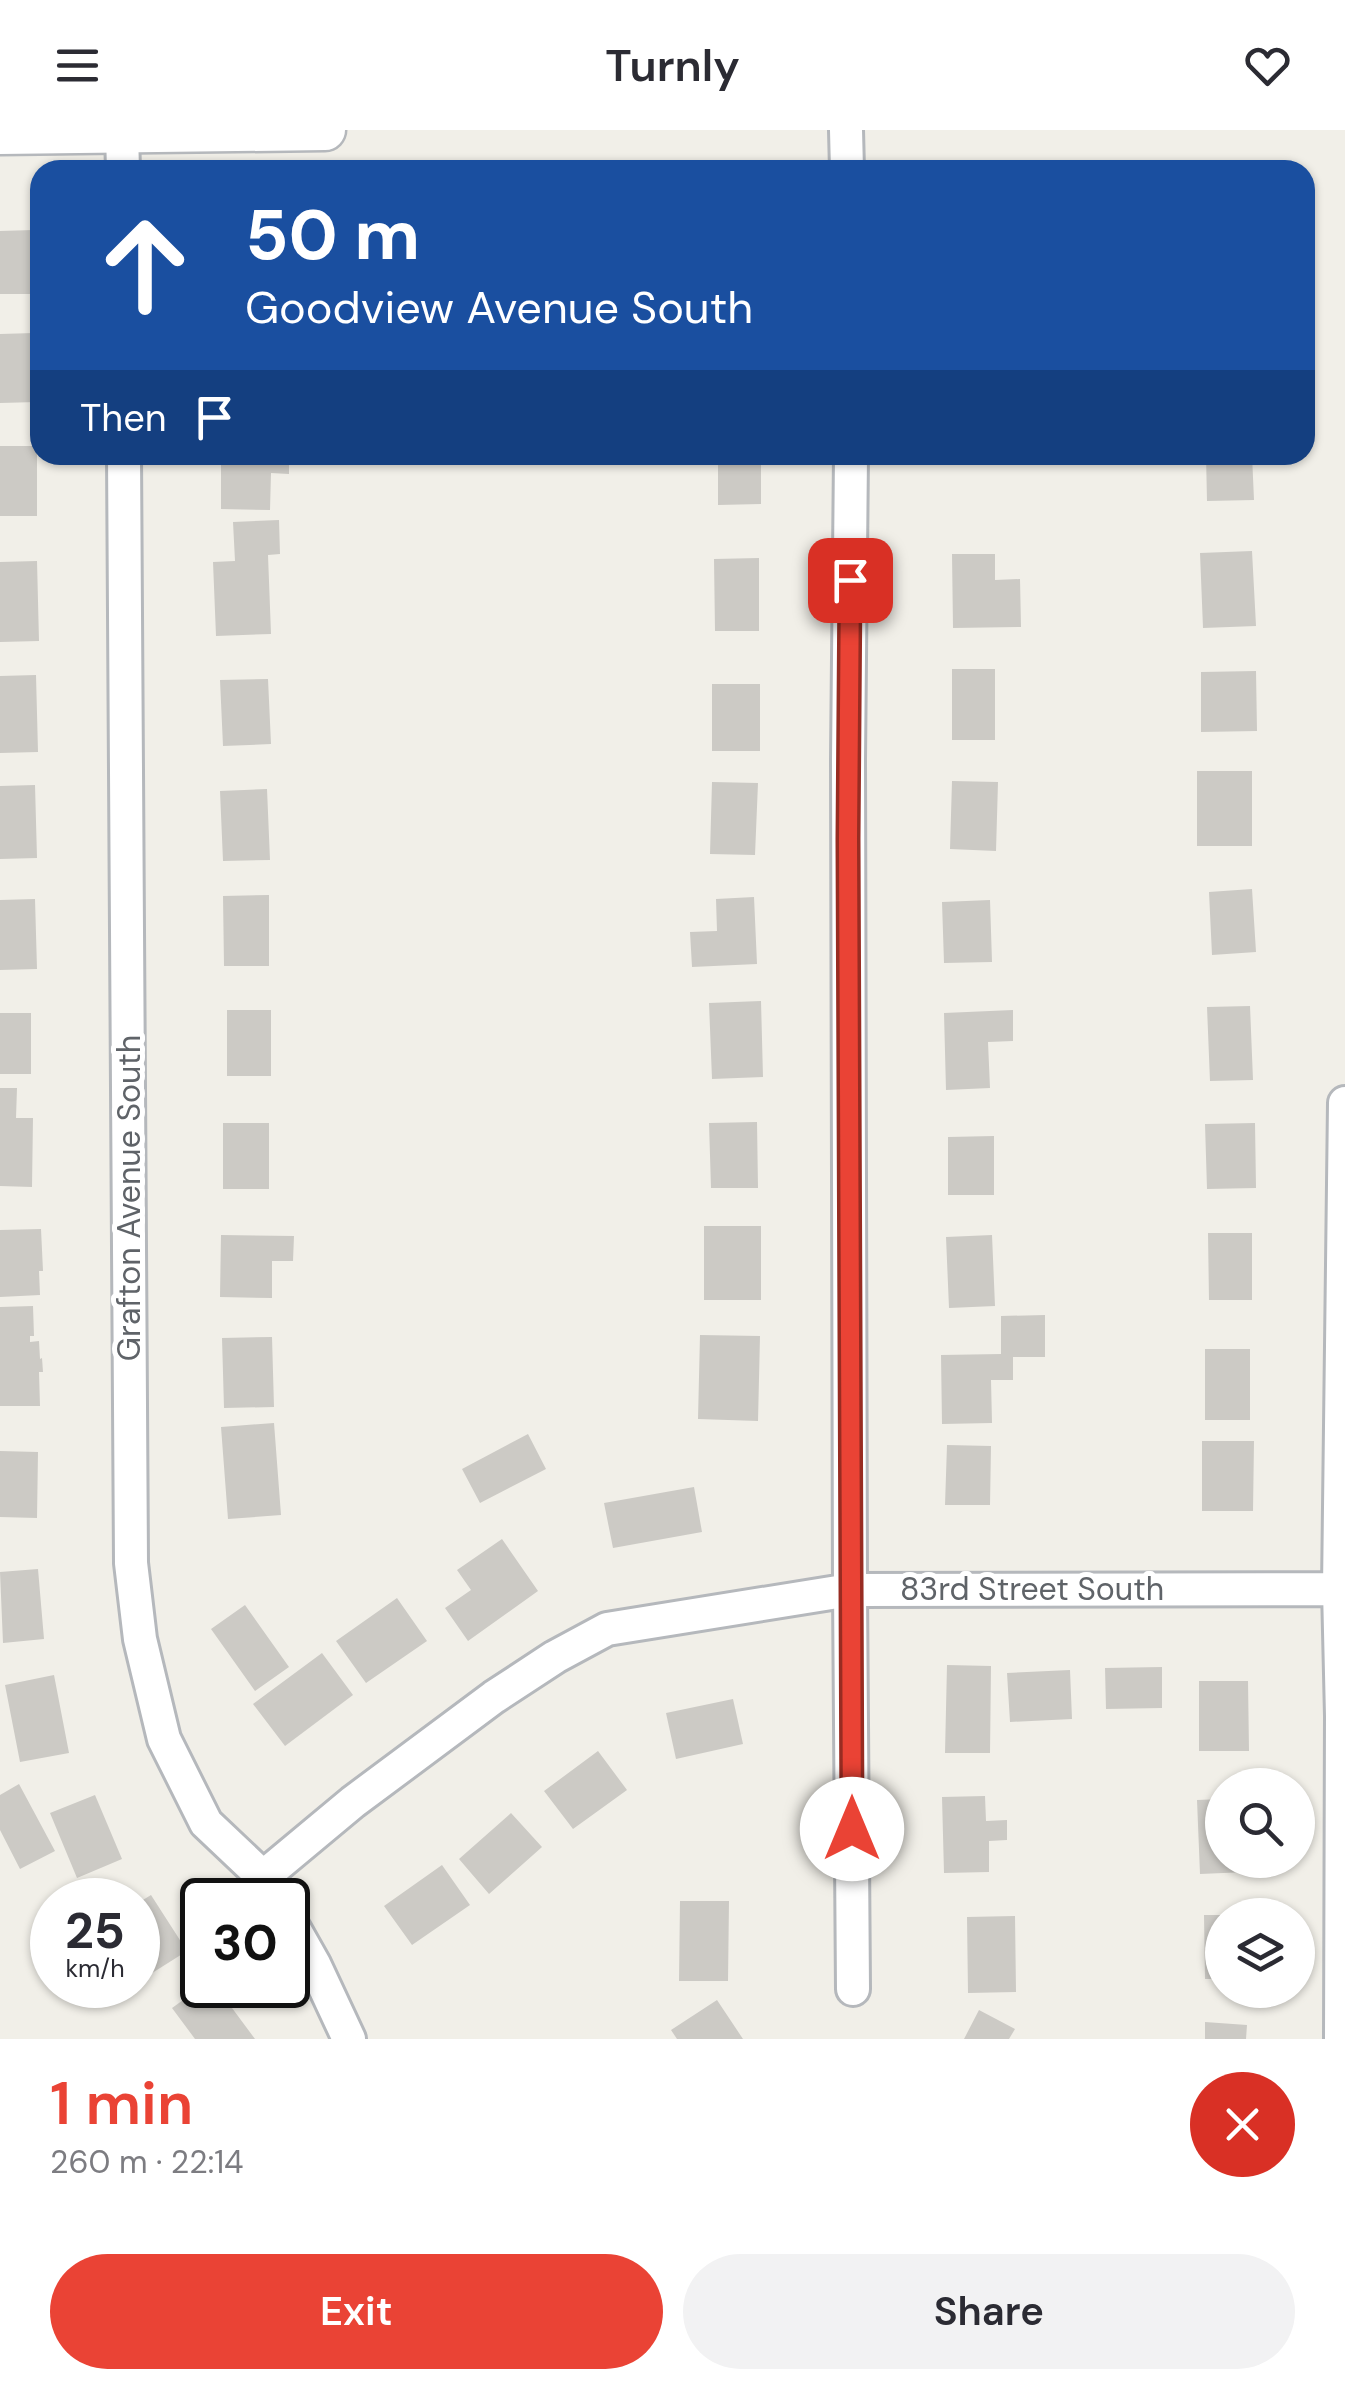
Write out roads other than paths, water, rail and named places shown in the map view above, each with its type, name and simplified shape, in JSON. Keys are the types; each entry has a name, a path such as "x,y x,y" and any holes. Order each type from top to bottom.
{"street":[{"path":"0,134 123,152 325,130"},
{"path":"846,130 846,160"},
{"name":"Grafton Avenue South","path":"124,465 131,1563 140,1640 164,1739 206,1823 259,1878"},
{"path":"851,465 848,741 854,1989"},
{"path":"1341,2039 1345,1103"},
{"name":"83rd Street South","path":"280,1878 353,1802 494,1697 555,1656 607,1629 850,1590 1342,1589"},
{"path":"310,1957 349,2039"}]}
